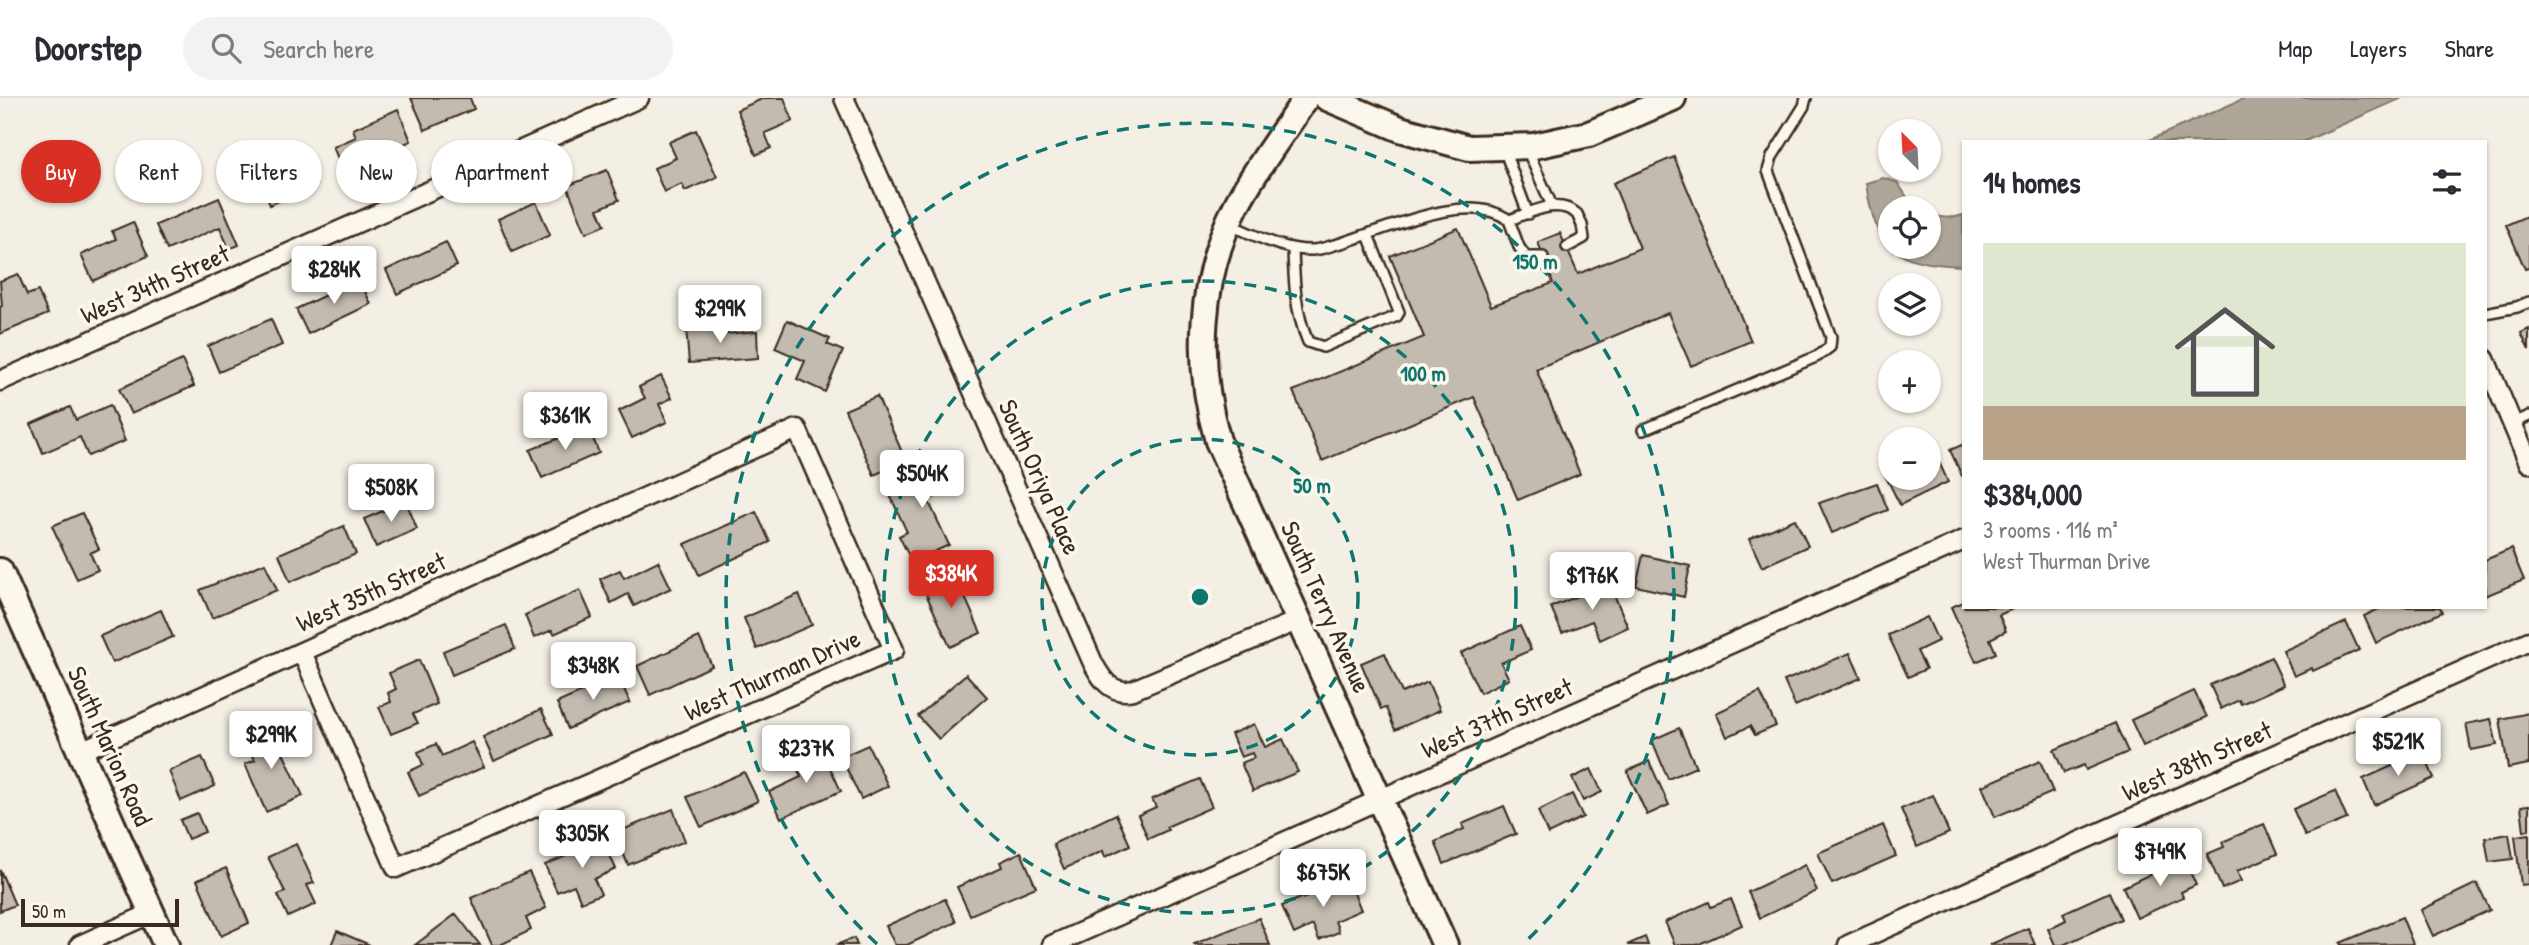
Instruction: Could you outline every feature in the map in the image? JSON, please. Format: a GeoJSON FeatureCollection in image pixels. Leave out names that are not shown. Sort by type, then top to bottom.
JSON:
{"type":"FeatureCollection","features":[{"type":"Feature","properties":{"kind":"street","name":"West 34th Street"},"geometry":{"type":"LineString","coordinates":[[0,382],[639,98]]}},
{"type":"Feature","properties":{"kind":"street","name":"South Oriya Place"},"geometry":{"type":"LineString","coordinates":[[844,98],[1082,638],[1104,682],[1117,691],[1133,690],[1299,620]]}},
{"type":"Feature","properties":{"kind":"street","name":"South Terry Avenue"},"geometry":{"type":"LineString","coordinates":[[1306,98],[1237,204],[1217,253],[1204,316],[1203,348],[1209,412],[1218,441],[1445,945]]}},
{"type":"Feature","properties":{"kind":"street"},"geometry":{"type":"LineString","coordinates":[[1327,98],[1400,129],[1469,148],[1514,147],[1589,134],[1673,98]]}},
{"type":"Feature","properties":{"kind":"street"},"geometry":{"type":"LineString","coordinates":[[2487,362],[2521,420],[2529,463]]}},
{"type":"Feature","properties":{"kind":"street","name":"West 35th Street"},"geometry":{"type":"LineString","coordinates":[[80,751],[797,429]]}},
{"type":"Feature","properties":{"kind":"street","name":"West Thurman Drive"},"geometry":{"type":"LineString","coordinates":[[302,652],[396,868],[894,650],[797,429]]}},
{"type":"Feature","properties":{"kind":"street","name":"West 37th Street"},"geometry":{"type":"LineString","coordinates":[[1052,945],[1962,541]]}},
{"type":"Feature","properties":{"kind":"street","name":"South Marion Road"},"geometry":{"type":"LineString","coordinates":[[0,571],[166,945]]}},
{"type":"Feature","properties":{"kind":"street","name":"West 38th Street"},"geometry":{"type":"LineString","coordinates":[[1848,945],[2529,641]]}},
{"type":"Feature","properties":{"kind":"street"},"geometry":{"type":"LineString","coordinates":[[80,945],[152,913]]}},
{"type":"Feature","properties":{"kind":"lane"},"geometry":{"type":"LineString","coordinates":[[1643,430],[1818,356],[1830,347],[1831,337],[1768,171],[1772,157],[1804,106],[1806,98]]}},
{"type":"Feature","properties":{"kind":"lane"},"geometry":{"type":"LineString","coordinates":[[1514,147],[1552,206]]}},
{"type":"Feature","properties":{"kind":"lane"},"geometry":{"type":"LineString","coordinates":[[1514,147],[1528,214]]}},
{"type":"Feature","properties":{"kind":"lane"},"geometry":{"type":"LineString","coordinates":[[1509,220],[1552,206],[1572,210],[1582,225],[1584,238],[1567,247]]}},
{"type":"Feature","properties":{"kind":"lane"},"geometry":{"type":"LineString","coordinates":[[1228,224],[1293,249],[1314,250],[1413,220],[1471,207],[1489,210],[1509,220],[1523,254],[1529,259],[1543,257]]}},
{"type":"Feature","properties":{"kind":"lane"},"geometry":{"type":"LineString","coordinates":[[1293,249],[1294,289],[1300,322],[1308,342],[1323,347],[1397,316],[1399,312],[1368,235]]}},
{"type":"Feature","properties":{"kind":"lane"},"geometry":{"type":"LineString","coordinates":[[2487,313],[2529,302]]}},
{"type":"Feature","properties":{"kind":"shaded area"},"geometry":{"type":"Polygon","coordinates":[[[2245,98],[2402,98],[2308,140],[2150,140],[2245,98]]]}},
{"type":"Feature","properties":{"kind":"shaded area"},"geometry":{"type":"Polygon","coordinates":[[[1878,179],[1878,182],[1897,182],[1906,196],[1878,196],[1878,229],[1870,206],[1866,183],[1878,179]]]}},
{"type":"Feature","properties":{"kind":"shaded area"},"geometry":{"type":"Polygon","coordinates":[[[1962,215],[1962,266],[1914,259],[1941,259],[1941,217],[1962,215]]]}},
{"type":"Feature","properties":{"kind":"building"},"geometry":{"type":"Polygon","coordinates":[[[411,98],[470,98],[474,109],[425,130],[411,98]]]}},
{"type":"Feature","properties":{"kind":"building"},"geometry":{"type":"Polygon","coordinates":[[[764,98],[784,98],[793,121],[765,133],[771,148],[756,155],[737,110],[764,98]]]}},
{"type":"Feature","properties":{"kind":"building"},"geometry":{"type":"Polygon","coordinates":[[[398,109],[411,140],[349,140],[356,137],[353,129],[398,109]]]}},
{"type":"Feature","properties":{"kind":"building"},"geometry":{"type":"Polygon","coordinates":[[[696,130],[717,177],[685,191],[682,184],[664,192],[654,168],[676,158],[669,142],[696,130]]]}},
{"type":"Feature","properties":{"kind":"building"},"geometry":{"type":"Polygon","coordinates":[[[1674,157],[1751,341],[1691,366],[1668,313],[1536,369],[1580,474],[1518,500],[1474,397],[1322,461],[1293,391],[1424,337],[1390,256],[1458,228],[1491,306],[1553,283],[1538,242],[1560,233],[1578,274],[1640,248],[1613,183],[1674,157]]]}},
{"type":"Feature","properties":{"kind":"building"},"geometry":{"type":"Polygon","coordinates":[[[607,170],[619,200],[598,209],[605,225],[586,233],[573,201],[573,184],[607,170]]]}},
{"type":"Feature","properties":{"kind":"building"},"geometry":{"type":"Polygon","coordinates":[[[216,199],[216,203],[221,203],[239,245],[229,249],[220,227],[167,250],[156,225],[216,199]]]}},
{"type":"Feature","properties":{"kind":"building"},"geometry":{"type":"Polygon","coordinates":[[[536,203],[550,235],[512,252],[498,219],[536,203]]]}},
{"type":"Feature","properties":{"kind":"building"},"geometry":{"type":"Polygon","coordinates":[[[2529,215],[2529,268],[2525,269],[2506,225],[2529,215]]]}},
{"type":"Feature","properties":{"kind":"building"},"geometry":{"type":"Polygon","coordinates":[[[133,222],[148,256],[93,281],[81,255],[116,239],[112,231],[133,222]]]}},
{"type":"Feature","properties":{"kind":"building"},"geometry":{"type":"Polygon","coordinates":[[[446,242],[457,266],[397,294],[386,270],[446,242]]]}},
{"type":"Feature","properties":{"kind":"building"},"geometry":{"type":"Polygon","coordinates":[[[18,274],[27,295],[38,291],[48,314],[0,334],[0,281],[18,274]]]}},
{"type":"Feature","properties":{"kind":"building"},"geometry":{"type":"Polygon","coordinates":[[[359,279],[371,304],[308,334],[296,309],[359,279]]]}},
{"type":"Feature","properties":{"kind":"building"},"geometry":{"type":"Polygon","coordinates":[[[271,319],[282,345],[219,372],[208,346],[271,319]]]}},
{"type":"Feature","properties":{"kind":"building"},"geometry":{"type":"Polygon","coordinates":[[[787,320],[830,339],[827,344],[843,351],[825,392],[797,379],[805,361],[775,348],[787,320]]]}},
{"type":"Feature","properties":{"kind":"building"},"geometry":{"type":"Polygon","coordinates":[[[727,325],[727,334],[757,331],[758,358],[689,363],[686,328],[727,325]]]}},
{"type":"Feature","properties":{"kind":"building"},"geometry":{"type":"Polygon","coordinates":[[[2529,329],[2529,350],[2521,333],[2529,329]]]}},
{"type":"Feature","properties":{"kind":"building"},"geometry":{"type":"Polygon","coordinates":[[[182,360],[194,386],[131,414],[119,389],[182,360]]]}},
{"type":"Feature","properties":{"kind":"building"},"geometry":{"type":"Polygon","coordinates":[[[661,376],[672,398],[659,404],[667,422],[632,438],[619,411],[645,398],[639,387],[661,376]]]}},
{"type":"Feature","properties":{"kind":"building"},"geometry":{"type":"Polygon","coordinates":[[[877,396],[906,461],[874,475],[845,410],[877,396]]]}},
{"type":"Feature","properties":{"kind":"building"},"geometry":{"type":"Polygon","coordinates":[[[110,405],[125,441],[88,456],[80,437],[43,453],[31,424],[70,407],[76,420],[110,405]]]}},
{"type":"Feature","properties":{"kind":"building"},"geometry":{"type":"Polygon","coordinates":[[[588,426],[599,453],[542,478],[530,450],[588,426]]]}},
{"type":"Feature","properties":{"kind":"building"},"geometry":{"type":"Polygon","coordinates":[[[1962,445],[1962,476],[1950,450],[1962,445]]]}},
{"type":"Feature","properties":{"kind":"building"},"geometry":{"type":"Polygon","coordinates":[[[941,459],[954,488],[928,500],[949,545],[912,562],[899,536],[907,532],[888,491],[909,481],[906,475],[941,459]]]}},
{"type":"Feature","properties":{"kind":"building"},"geometry":{"type":"Polygon","coordinates":[[[1941,466],[1948,482],[1941,485],[1941,466]]]}},
{"type":"Feature","properties":{"kind":"building"},"geometry":{"type":"Polygon","coordinates":[[[1877,483],[1888,510],[1832,533],[1819,503],[1877,483]]]}},
{"type":"Feature","properties":{"kind":"building"},"geometry":{"type":"Polygon","coordinates":[[[1892,490],[1931,490],[1900,505],[1892,490]]]}},
{"type":"Feature","properties":{"kind":"building"},"geometry":{"type":"Polygon","coordinates":[[[406,501],[417,529],[376,547],[364,519],[406,501]]]}},
{"type":"Feature","properties":{"kind":"building"},"geometry":{"type":"Polygon","coordinates":[[[756,512],[770,542],[699,575],[685,544],[756,512]]]}},
{"type":"Feature","properties":{"kind":"building"},"geometry":{"type":"Polygon","coordinates":[[[82,513],[99,549],[90,553],[98,570],[77,579],[52,526],[82,513]]]}},
{"type":"Feature","properties":{"kind":"building"},"geometry":{"type":"Polygon","coordinates":[[[1795,519],[1808,546],[1762,567],[1749,539],[1795,519]]]}},
{"type":"Feature","properties":{"kind":"building"},"geometry":{"type":"Polygon","coordinates":[[[344,526],[356,554],[290,582],[279,554],[344,526]]]}},
{"type":"Feature","properties":{"kind":"building"},"geometry":{"type":"Polygon","coordinates":[[[2511,549],[2524,580],[2487,595],[2487,559],[2511,549]]]}},
{"type":"Feature","properties":{"kind":"building"},"geometry":{"type":"Polygon","coordinates":[[[1643,555],[1690,566],[1684,597],[1636,586],[1643,555]]]}},
{"type":"Feature","properties":{"kind":"building"},"geometry":{"type":"Polygon","coordinates":[[[658,561],[671,588],[634,606],[628,594],[611,603],[600,579],[620,570],[624,578],[658,561]]]}},
{"type":"Feature","properties":{"kind":"building"},"geometry":{"type":"Polygon","coordinates":[[[265,563],[277,590],[212,618],[200,590],[265,563]]]}},
{"type":"Feature","properties":{"kind":"building"},"geometry":{"type":"Polygon","coordinates":[[[942,573],[951,590],[960,586],[981,633],[950,647],[921,583],[942,573]]]}},
{"type":"Feature","properties":{"kind":"building"},"geometry":{"type":"Polygon","coordinates":[[[1609,583],[1628,627],[1600,640],[1592,621],[1562,633],[1551,607],[1609,583]]]}},
{"type":"Feature","properties":{"kind":"building"},"geometry":{"type":"Polygon","coordinates":[[[580,590],[592,617],[554,634],[552,630],[534,638],[525,615],[580,590]]]}},
{"type":"Feature","properties":{"kind":"building"},"geometry":{"type":"Polygon","coordinates":[[[799,594],[812,625],[757,649],[744,618],[799,594]]]}},
{"type":"Feature","properties":{"kind":"building"},"geometry":{"type":"Polygon","coordinates":[[[1962,603],[1962,609],[2012,609],[1999,615],[2006,631],[1990,639],[1996,653],[1976,662],[1951,607],[1962,603]]]}},
{"type":"Feature","properties":{"kind":"building"},"geometry":{"type":"Polygon","coordinates":[[[2379,609],[2441,609],[2442,612],[2376,643],[2364,616],[2379,609]]]}},
{"type":"Feature","properties":{"kind":"building"},"geometry":{"type":"Polygon","coordinates":[[[161,610],[173,637],[112,663],[100,636],[161,610]]]}},
{"type":"Feature","properties":{"kind":"building"},"geometry":{"type":"Polygon","coordinates":[[[1927,617],[1938,641],[1917,651],[1926,669],[1908,677],[1888,635],[1927,617]]]}},
{"type":"Feature","properties":{"kind":"building"},"geometry":{"type":"Polygon","coordinates":[[[2346,622],[2359,650],[2313,671],[2312,668],[2294,676],[2283,651],[2346,622]]]}},
{"type":"Feature","properties":{"kind":"building"},"geometry":{"type":"Polygon","coordinates":[[[506,625],[515,649],[452,675],[443,651],[506,625]]]}},
{"type":"Feature","properties":{"kind":"building"},"geometry":{"type":"Polygon","coordinates":[[[1520,626],[1531,650],[1501,663],[1509,679],[1480,693],[1461,653],[1520,626]]]}},
{"type":"Feature","properties":{"kind":"building"},"geometry":{"type":"Polygon","coordinates":[[[699,637],[712,666],[650,695],[637,666],[699,637]]]}},
{"type":"Feature","properties":{"kind":"building"},"geometry":{"type":"Polygon","coordinates":[[[1385,653],[1402,693],[1428,682],[1440,710],[1395,730],[1386,708],[1381,709],[1361,663],[1385,653]]]}},
{"type":"Feature","properties":{"kind":"building"},"geometry":{"type":"Polygon","coordinates":[[[1850,653],[1861,678],[1795,706],[1784,681],[1850,653]]]}},
{"type":"Feature","properties":{"kind":"building"},"geometry":{"type":"Polygon","coordinates":[[[2271,657],[2284,685],[2241,704],[2239,700],[2221,709],[2210,685],[2271,657]]]}},
{"type":"Feature","properties":{"kind":"building"},"geometry":{"type":"Polygon","coordinates":[[[419,660],[437,704],[413,714],[418,723],[391,734],[379,707],[391,702],[388,693],[396,689],[389,673],[419,660]]]}},
{"type":"Feature","properties":{"kind":"building"},"geometry":{"type":"Polygon","coordinates":[[[966,674],[987,697],[939,739],[918,716],[966,674]]]}},
{"type":"Feature","properties":{"kind":"building"},"geometry":{"type":"Polygon","coordinates":[[[618,676],[630,702],[568,729],[557,703],[618,676]]]}},
{"type":"Feature","properties":{"kind":"building"},"geometry":{"type":"Polygon","coordinates":[[[2194,691],[2207,717],[2143,746],[2131,720],[2194,691]]]}},
{"type":"Feature","properties":{"kind":"building"},"geometry":{"type":"Polygon","coordinates":[[[1760,692],[1776,726],[1755,735],[1750,726],[1727,737],[1716,713],[1760,692]]]}},
{"type":"Feature","properties":{"kind":"building"},"geometry":{"type":"Polygon","coordinates":[[[541,709],[553,734],[494,761],[483,737],[541,709]]]}},
{"type":"Feature","properties":{"kind":"building"},"geometry":{"type":"Polygon","coordinates":[[[2529,713],[2529,764],[2508,768],[2500,719],[2529,713]]]}},
{"type":"Feature","properties":{"kind":"building"},"geometry":{"type":"Polygon","coordinates":[[[2491,719],[2497,745],[2471,750],[2466,724],[2491,719]]]}},
{"type":"Feature","properties":{"kind":"building"},"geometry":{"type":"Polygon","coordinates":[[[2115,723],[2128,752],[2086,770],[2084,765],[2064,773],[2054,750],[2115,723]]]}},
{"type":"Feature","properties":{"kind":"building"},"geometry":{"type":"Polygon","coordinates":[[[1254,724],[1265,747],[1283,739],[1298,772],[1253,791],[1241,763],[1254,758],[1252,753],[1241,757],[1231,734],[1254,724]]]}},
{"type":"Feature","properties":{"kind":"building"},"geometry":{"type":"Polygon","coordinates":[[[271,727],[303,796],[266,812],[245,764],[255,760],[245,739],[271,727]]]}},
{"type":"Feature","properties":{"kind":"building"},"geometry":{"type":"Polygon","coordinates":[[[1679,728],[1696,767],[1668,779],[1652,740],[1679,728]]]}},
{"type":"Feature","properties":{"kind":"building"},"geometry":{"type":"Polygon","coordinates":[[[472,742],[484,767],[419,796],[408,772],[423,765],[418,752],[436,744],[442,756],[472,742]]]}},
{"type":"Feature","properties":{"kind":"building"},"geometry":{"type":"Polygon","coordinates":[[[868,745],[888,786],[861,799],[841,757],[868,745]]]}},
{"type":"Feature","properties":{"kind":"building"},"geometry":{"type":"Polygon","coordinates":[[[821,748],[841,791],[781,818],[769,792],[801,777],[794,760],[821,748]]]}},
{"type":"Feature","properties":{"kind":"building"},"geometry":{"type":"Polygon","coordinates":[[[2423,752],[2434,778],[2374,805],[2363,779],[2423,752]]]}},
{"type":"Feature","properties":{"kind":"building"},"geometry":{"type":"Polygon","coordinates":[[[202,757],[215,786],[181,801],[169,771],[202,757]]]}},
{"type":"Feature","properties":{"kind":"building"},"geometry":{"type":"Polygon","coordinates":[[[1649,761],[1669,805],[1647,815],[1627,771],[1649,761]]]}},
{"type":"Feature","properties":{"kind":"building"},"geometry":{"type":"Polygon","coordinates":[[[2040,761],[2053,792],[1995,817],[1982,786],[2040,761]]]}},
{"type":"Feature","properties":{"kind":"building"},"geometry":{"type":"Polygon","coordinates":[[[1591,769],[1602,792],[1583,801],[1572,778],[1591,769]]]}},
{"type":"Feature","properties":{"kind":"building"},"geometry":{"type":"Polygon","coordinates":[[[744,772],[758,801],[701,827],[687,797],[744,772]]]}},
{"type":"Feature","properties":{"kind":"building"},"geometry":{"type":"Polygon","coordinates":[[[1200,779],[1212,807],[1166,827],[1168,830],[1148,839],[1138,815],[1156,807],[1152,799],[1200,779]]]}},
{"type":"Feature","properties":{"kind":"building"},"geometry":{"type":"Polygon","coordinates":[[[2335,791],[2347,819],[2305,836],[2293,809],[2335,791]]]}},
{"type":"Feature","properties":{"kind":"building"},"geometry":{"type":"Polygon","coordinates":[[[1572,794],[1583,817],[1548,834],[1538,811],[1572,794]]]}},
{"type":"Feature","properties":{"kind":"building"},"geometry":{"type":"Polygon","coordinates":[[[1933,795],[1949,833],[1917,847],[1901,809],[1933,795]]]}},
{"type":"Feature","properties":{"kind":"building"},"geometry":{"type":"Polygon","coordinates":[[[2529,805],[2529,830],[2524,831],[2521,806],[2529,805]]]}},
{"type":"Feature","properties":{"kind":"building"},"geometry":{"type":"Polygon","coordinates":[[[1504,806],[1516,834],[1444,864],[1435,842],[1464,829],[1462,824],[1504,806]]]}},
{"type":"Feature","properties":{"kind":"building"},"geometry":{"type":"Polygon","coordinates":[[[673,809],[685,841],[628,865],[615,833],[673,809]]]}},
{"type":"Feature","properties":{"kind":"building"},"geometry":{"type":"Polygon","coordinates":[[[197,813],[205,832],[188,839],[180,820],[197,813]]]}},
{"type":"Feature","properties":{"kind":"building"},"geometry":{"type":"Polygon","coordinates":[[[1116,814],[1130,845],[1105,857],[1103,851],[1064,869],[1053,844],[1116,814]]]}},
{"type":"Feature","properties":{"kind":"building"},"geometry":{"type":"Polygon","coordinates":[[[2264,824],[2277,854],[2237,871],[2241,881],[2222,889],[2207,854],[2224,847],[2222,842],[2264,824]]]}},
{"type":"Feature","properties":{"kind":"building"},"geometry":{"type":"Polygon","coordinates":[[[1883,825],[1896,856],[1832,884],[1818,853],[1883,825]]]}},
{"type":"Feature","properties":{"kind":"building"},"geometry":{"type":"Polygon","coordinates":[[[2509,834],[2513,859],[2489,862],[2485,838],[2509,834]]]}},
{"type":"Feature","properties":{"kind":"building"},"geometry":{"type":"Polygon","coordinates":[[[2529,834],[2529,884],[2521,885],[2515,836],[2529,834]]]}},
{"type":"Feature","properties":{"kind":"building"},"geometry":{"type":"Polygon","coordinates":[[[603,840],[616,869],[594,879],[601,894],[581,902],[574,885],[557,892],[545,865],[603,840]]]}},
{"type":"Feature","properties":{"kind":"building"},"geometry":{"type":"Polygon","coordinates":[[[296,844],[314,883],[307,885],[316,904],[288,917],[278,895],[285,892],[268,857],[296,844]]]}},
{"type":"Feature","properties":{"kind":"building"},"geometry":{"type":"Polygon","coordinates":[[[1021,852],[1036,887],[970,915],[957,887],[1002,867],[1000,862],[1021,852]]]}},
{"type":"Feature","properties":{"kind":"building"},"geometry":{"type":"Polygon","coordinates":[[[2184,858],[2196,885],[2181,892],[2183,897],[2137,918],[2123,887],[2184,858]]]}},
{"type":"Feature","properties":{"kind":"building"},"geometry":{"type":"Polygon","coordinates":[[[1805,865],[1817,891],[1760,918],[1748,892],[1805,865]]]}},
{"type":"Feature","properties":{"kind":"building"},"geometry":{"type":"Polygon","coordinates":[[[226,868],[249,923],[221,936],[197,880],[226,868]]]}},
{"type":"Feature","properties":{"kind":"building"},"geometry":{"type":"Polygon","coordinates":[[[0,870],[15,905],[0,911],[0,870]]]}},
{"type":"Feature","properties":{"kind":"building"},"geometry":{"type":"Polygon","coordinates":[[[529,872],[546,908],[526,918],[531,930],[500,945],[492,945],[471,898],[529,872]]]}},
{"type":"Feature","properties":{"kind":"building"},"geometry":{"type":"Polygon","coordinates":[[[1348,878],[1361,910],[1335,921],[1339,932],[1319,940],[1313,925],[1294,934],[1282,906],[1348,878]]]}},
{"type":"Feature","properties":{"kind":"building"},"geometry":{"type":"Polygon","coordinates":[[[2477,883],[2490,910],[2433,936],[2421,910],[2477,883]]]}},
{"type":"Feature","properties":{"kind":"building"},"geometry":{"type":"Polygon","coordinates":[[[2109,892],[2121,919],[2063,945],[2055,945],[2048,929],[2066,920],[2063,913],[2109,892]]]}},
{"type":"Feature","properties":{"kind":"building"},"geometry":{"type":"Polygon","coordinates":[[[945,899],[956,922],[907,945],[895,945],[886,926],[945,899]]]}},
{"type":"Feature","properties":{"kind":"building"},"geometry":{"type":"Polygon","coordinates":[[[1731,899],[1742,925],[1697,945],[1675,945],[1665,922],[1709,902],[1711,907],[1731,899]]]}},
{"type":"Feature","properties":{"kind":"building"},"geometry":{"type":"Polygon","coordinates":[[[456,914],[480,945],[415,945],[456,914]]]}},
{"type":"Feature","properties":{"kind":"building"},"geometry":{"type":"Polygon","coordinates":[[[2402,917],[2413,944],[2340,943],[2402,917]]]}},
{"type":"Feature","properties":{"kind":"building"},"geometry":{"type":"Polygon","coordinates":[[[1259,918],[1270,945],[1194,944],[1259,918]]]}},
{"type":"Feature","properties":{"kind":"building"},"geometry":{"type":"Polygon","coordinates":[[[2028,928],[2035,945],[1989,945],[2028,928]]]}},
{"type":"Feature","properties":{"kind":"building"},"geometry":{"type":"Polygon","coordinates":[[[337,931],[370,945],[331,945],[337,931]]]}},
{"type":"Feature","properties":{"kind":"building"},"geometry":{"type":"Polygon","coordinates":[[[1645,937],[1648,945],[1627,945],[1645,937]]]}},
{"type":"Feature","properties":{"kind":"building"},"geometry":{"type":"Polygon","coordinates":[[[854,938],[857,945],[836,945],[854,938]]]}}]}
